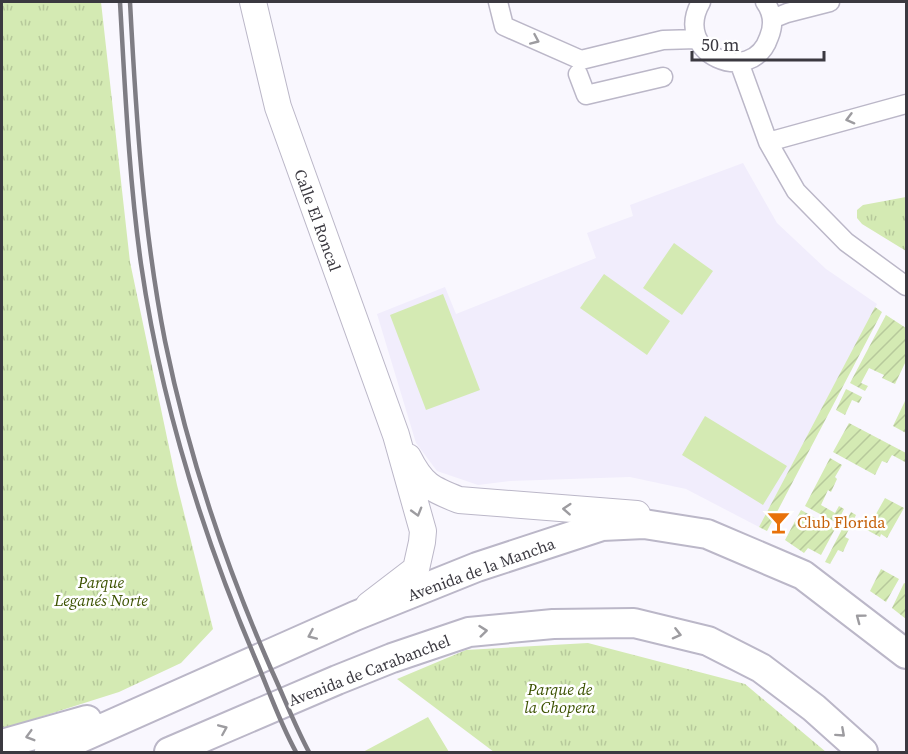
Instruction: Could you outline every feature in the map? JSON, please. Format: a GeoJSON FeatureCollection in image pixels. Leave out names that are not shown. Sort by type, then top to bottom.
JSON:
{"type":"FeatureCollection","features":[{"type":"Feature","properties":{"kind":"main road","name":"Avenida de la Mancha"},"geometry":{"type":"LineString","coordinates":[[49,753],[355,616],[477,567],[602,526],[644,524],[706,534],[803,575],[906,654]]}},
{"type":"Feature","properties":{"kind":"main road","name":"Avenida de Carabanchel"},"geometry":{"type":"LineString","coordinates":[[170,753],[392,658],[469,632],[553,624],[634,623],[708,641],[761,668],[814,708],[863,753]]}},
{"type":"Feature","properties":{"kind":"main road"},"geometry":{"type":"LineString","coordinates":[[2,744],[86,720],[148,708]]}},
{"type":"Feature","properties":{"kind":"street","name":"Calle El Roncal"},"geometry":{"type":"LineString","coordinates":[[253,2],[278,107],[396,435],[423,531],[416,569],[355,616]]}},
{"type":"Feature","properties":{"kind":"street"},"geometry":{"type":"LineString","coordinates":[[498,2],[504,26],[581,60],[663,40],[697,39]]}},
{"type":"Feature","properties":{"kind":"street"},"geometry":{"type":"LineString","coordinates":[[701,2],[694,18],[697,39],[704,50],[715,58],[727,62],[750,59],[764,48],[772,31],[772,19],[765,2]]}},
{"type":"Feature","properties":{"kind":"street"},"geometry":{"type":"LineString","coordinates":[[772,19],[786,13],[830,2]]}},
{"type":"Feature","properties":{"kind":"street"},"geometry":{"type":"LineString","coordinates":[[738,62],[768,142],[796,191],[846,242],[906,286]]}},
{"type":"Feature","properties":{"kind":"street"},"geometry":{"type":"LineString","coordinates":[[578,74],[586,95],[663,77]]}},
{"type":"Feature","properties":{"kind":"street"},"geometry":{"type":"LineString","coordinates":[[768,142],[906,104]]}},
{"type":"Feature","properties":{"kind":"street","name":"Calle El Roncal"},"geometry":{"type":"LineString","coordinates":[[396,435],[415,471],[432,489],[459,500],[648,515],[706,534]]}},
{"type":"Feature","properties":{"kind":"shaded area"},"geometry":{"type":"Polygon","coordinates":[[[743,163],[777,223],[826,269],[877,304],[759,527],[686,489],[630,477],[510,481],[478,485],[437,471],[416,443],[377,314],[445,287],[456,314],[596,258],[587,233],[633,216],[630,205],[743,163]]]}},
{"type":"Feature","properties":{"kind":"green space","name":"Parque Leganés Norte"},"geometry":{"type":"Polygon","coordinates":[[[2,2],[101,2],[130,262],[177,485],[213,629],[181,663],[119,692],[2,729],[2,2]]]}},
{"type":"Feature","properties":{"kind":"green space"},"geometry":{"type":"Polygon","coordinates":[[[906,197],[906,251],[862,224],[857,218],[857,210],[863,205],[906,197]]]}},
{"type":"Feature","properties":{"kind":"green space"},"geometry":{"type":"Polygon","coordinates":[[[674,243],[713,271],[682,315],[643,288],[674,243]]]}},
{"type":"Feature","properties":{"kind":"green space"},"geometry":{"type":"Polygon","coordinates":[[[604,274],[670,321],[647,355],[580,308],[604,274]]]}},
{"type":"Feature","properties":{"kind":"green space"},"geometry":{"type":"Polygon","coordinates":[[[443,294],[480,390],[426,410],[390,315],[443,294]]]}},
{"type":"Feature","properties":{"kind":"green space"},"geometry":{"type":"Polygon","coordinates":[[[875,307],[882,312],[767,531],[759,527],[875,307]]]}},
{"type":"Feature","properties":{"kind":"green space"},"geometry":{"type":"Polygon","coordinates":[[[886,315],[906,328],[906,361],[895,384],[882,378],[884,375],[869,368],[861,383],[868,386],[865,391],[850,383],[886,315]]]}},
{"type":"Feature","properties":{"kind":"green space"},"geometry":{"type":"Polygon","coordinates":[[[846,389],[862,397],[859,403],[852,400],[845,415],[836,410],[846,389]]]}},
{"type":"Feature","properties":{"kind":"green space"},"geometry":{"type":"Polygon","coordinates":[[[906,399],[906,433],[893,426],[906,399]]]}},
{"type":"Feature","properties":{"kind":"green space"},"geometry":{"type":"Polygon","coordinates":[[[705,416],[787,466],[763,505],[682,455],[705,416]]]}},
{"type":"Feature","properties":{"kind":"green space"},"geometry":{"type":"Polygon","coordinates":[[[849,423],[906,453],[905,462],[892,455],[887,463],[882,461],[875,475],[833,452],[849,423]]]}},
{"type":"Feature","properties":{"kind":"green space"},"geometry":{"type":"Polygon","coordinates":[[[830,458],[842,465],[835,477],[837,479],[831,492],[828,490],[821,505],[835,513],[839,506],[844,509],[837,523],[805,506],[830,458]]]}},
{"type":"Feature","properties":{"kind":"green space"},"geometry":{"type":"Polygon","coordinates":[[[885,498],[904,508],[887,538],[867,530],[885,498]]]}},
{"type":"Feature","properties":{"kind":"green space"},"geometry":{"type":"Polygon","coordinates":[[[801,510],[835,529],[821,555],[808,548],[804,553],[785,540],[801,510]]]}},
{"type":"Feature","properties":{"kind":"green space"},"geometry":{"type":"Polygon","coordinates":[[[851,512],[856,515],[845,537],[849,539],[843,552],[838,550],[830,564],[825,562],[851,512]]]}},
{"type":"Feature","properties":{"kind":"green space"},"geometry":{"type":"Polygon","coordinates":[[[881,569],[899,579],[886,602],[870,591],[881,569]]]}},
{"type":"Feature","properties":{"kind":"green space"},"geometry":{"type":"Polygon","coordinates":[[[904,583],[906,584],[906,619],[892,608],[904,583]]]}},
{"type":"Feature","properties":{"kind":"green space","name":"Parque de la Chopera"},"geometry":{"type":"Polygon","coordinates":[[[588,643],[745,684],[826,752],[494,752],[397,679],[466,650],[588,643]]]}},
{"type":"Feature","properties":{"kind":"green space"},"geometry":{"type":"Polygon","coordinates":[[[428,717],[449,752],[363,752],[428,717]]]}},
{"type":"Feature","properties":{"kind":"railway"},"geometry":{"type":"LineString","coordinates":[[120,2],[133,199],[141,264],[160,367],[186,469],[219,568],[285,731],[296,752]]}},
{"type":"Feature","properties":{"kind":"railway"},"geometry":{"type":"LineString","coordinates":[[130,2],[146,214],[157,299],[174,383],[209,508],[223,549],[254,629],[309,752]]}},
{"type":"Feature","properties":{"kind":"place","name":"Club Florida"},"geometry":{"type":"Point","coordinates":[779,522]}}]}
